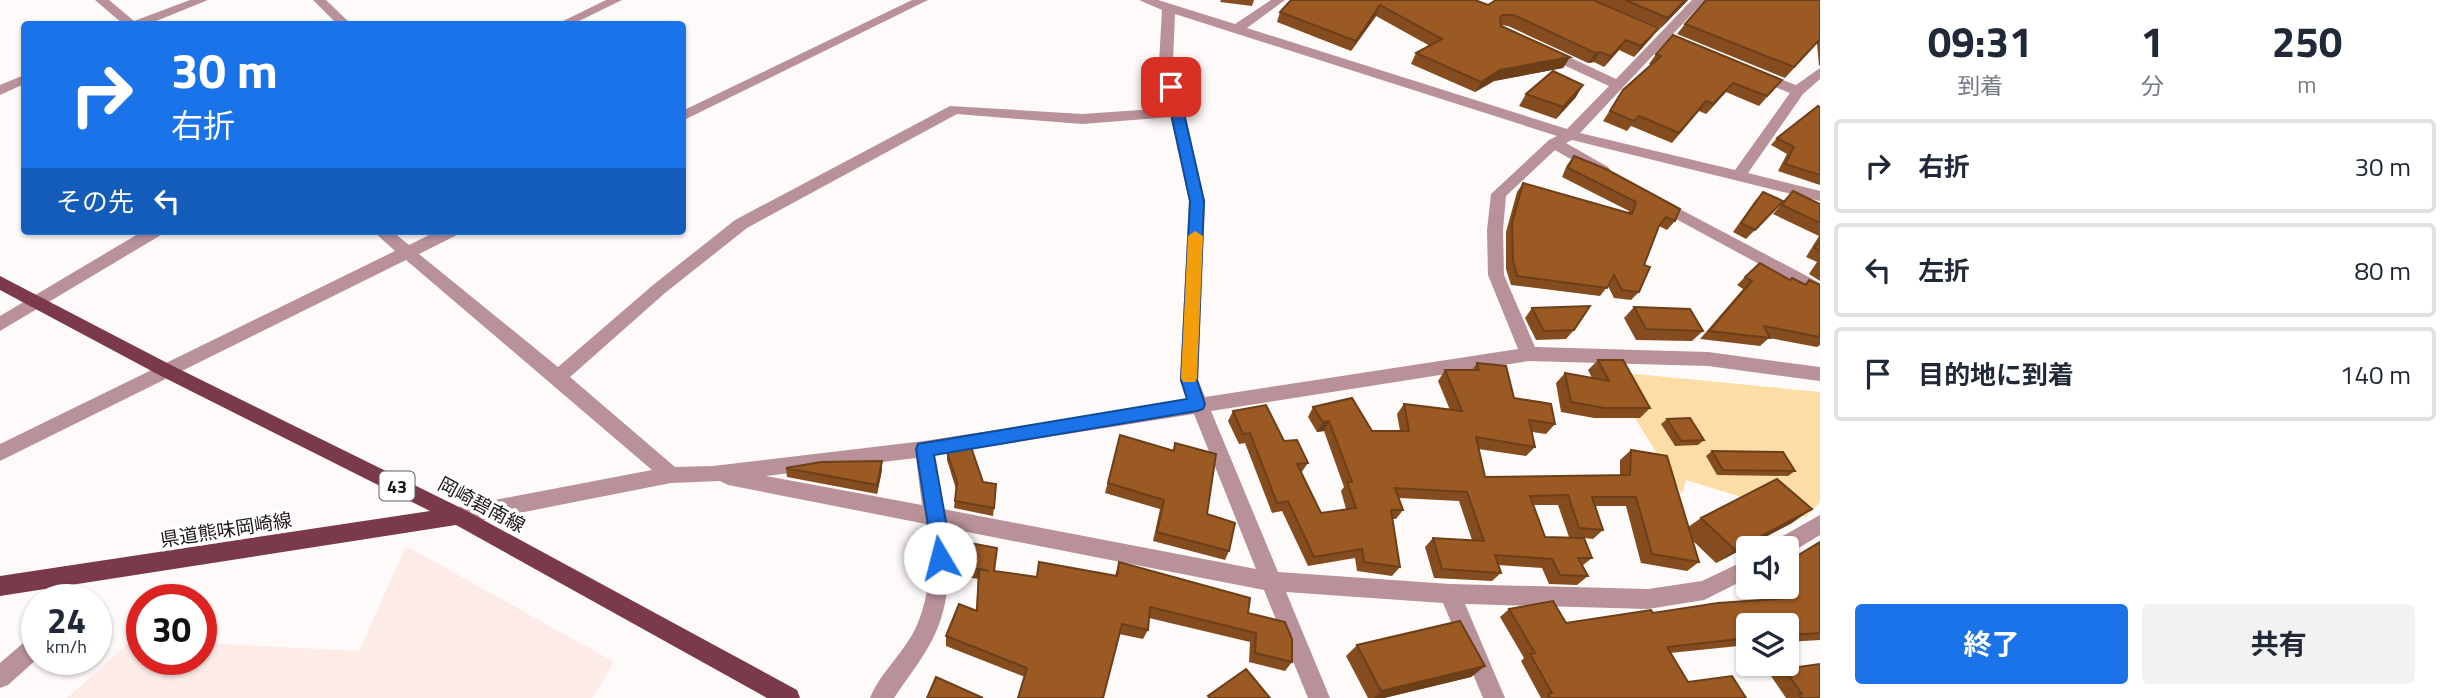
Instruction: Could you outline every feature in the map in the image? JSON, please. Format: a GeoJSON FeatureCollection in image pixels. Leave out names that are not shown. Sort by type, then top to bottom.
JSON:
{"type":"FeatureCollection","features":[{"type":"Feature","properties":{"kind":"main road","name":"岡崎碧南線"},"geometry":{"type":"LineString","coordinates":[[0,282],[166,371],[458,516],[789,698]]}},
{"type":"Feature","properties":{"kind":"main road","name":"県道熊味岡崎線"},"geometry":{"type":"LineString","coordinates":[[0,586],[458,516]]}},
{"type":"Feature","properties":{"kind":"street"},"geometry":{"type":"LineString","coordinates":[[101,0],[127,21]]}},
{"type":"Feature","properties":{"kind":"street"},"geometry":{"type":"LineString","coordinates":[[146,21],[202,0]]}},
{"type":"Feature","properties":{"kind":"street"},"geometry":{"type":"LineString","coordinates":[[319,0],[341,21]]}},
{"type":"Feature","properties":{"kind":"street"},"geometry":{"type":"LineString","coordinates":[[570,21],[616,0]]}},
{"type":"Feature","properties":{"kind":"street"},"geometry":{"type":"LineString","coordinates":[[686,115],[922,0]]}},
{"type":"Feature","properties":{"kind":"street"},"geometry":{"type":"LineString","coordinates":[[1145,0],[1570,135],[1820,196]]}},
{"type":"Feature","properties":{"kind":"street"},"geometry":{"type":"LineString","coordinates":[[1237,29],[1279,0]]}},
{"type":"Feature","properties":{"kind":"street"},"geometry":{"type":"LineString","coordinates":[[1529,354],[1496,275],[1494,230],[1499,194],[1554,143],[1570,135],[1699,0]]}},
{"type":"Feature","properties":{"kind":"street"},"geometry":{"type":"LineString","coordinates":[[1170,8],[1166,62],[1197,201],[1189,380],[1318,698]]}},
{"type":"Feature","properties":{"kind":"street"},"geometry":{"type":"LineString","coordinates":[[1536,47],[1617,85]]}},
{"type":"Feature","properties":{"kind":"street"},"geometry":{"type":"LineString","coordinates":[[1749,71],[1798,91]]}},
{"type":"Feature","properties":{"kind":"street"},"geometry":{"type":"LineString","coordinates":[[1738,177],[1798,91],[1817,78]]}},
{"type":"Feature","properties":{"kind":"street"},"geometry":{"type":"LineString","coordinates":[[0,91],[21,80]]}},
{"type":"Feature","properties":{"kind":"street"},"geometry":{"type":"LineString","coordinates":[[558,377],[659,289],[741,224],[955,109],[1082,119],[1177,112]]}},
{"type":"Feature","properties":{"kind":"street"},"geometry":{"type":"LineString","coordinates":[[1554,143],[1614,177]]}},
{"type":"Feature","properties":{"kind":"street"},"geometry":{"type":"LineString","coordinates":[[1639,191],[1820,291]]}},
{"type":"Feature","properties":{"kind":"street"},"geometry":{"type":"LineString","coordinates":[[0,324],[148,235]]}},
{"type":"Feature","properties":{"kind":"street"},"geometry":{"type":"LineString","coordinates":[[386,235],[558,377],[671,475]]}},
{"type":"Feature","properties":{"kind":"street"},"geometry":{"type":"LineString","coordinates":[[0,453],[443,235]]}},
{"type":"Feature","properties":{"kind":"street"},"geometry":{"type":"LineString","coordinates":[[458,516],[671,475],[713,474],[924,449],[1197,404],[1529,354],[1708,359],[1820,374]]}},
{"type":"Feature","properties":{"kind":"street"},"geometry":{"type":"LineString","coordinates":[[881,698],[927,629],[940,573],[941,544],[934,518],[924,449]]}},
{"type":"Feature","properties":{"kind":"street"},"geometry":{"type":"LineString","coordinates":[[713,474],[1270,580],[1450,594],[1648,599],[1704,590],[1736,574]]}},
{"type":"Feature","properties":{"kind":"street"},"geometry":{"type":"LineString","coordinates":[[1799,537],[1820,524]]}},
{"type":"Feature","properties":{"kind":"street"},"geometry":{"type":"LineString","coordinates":[[62,584],[65,576]]}},
{"type":"Feature","properties":{"kind":"street"},"geometry":{"type":"LineString","coordinates":[[1450,594],[1494,698]]}},
{"type":"Feature","properties":{"kind":"street"},"geometry":{"type":"LineString","coordinates":[[0,677],[21,659]]}},
{"type":"Feature","properties":{"kind":"shaded area"},"geometry":{"type":"Polygon","coordinates":[[[1615,372],[1820,392],[1820,502],[1806,517],[1686,480],[1682,494],[1635,418],[1615,372]]]}},
{"type":"Feature","properties":{"kind":"shaded area"},"geometry":{"type":"Polygon","coordinates":[[[406,546],[614,662],[592,698],[67,698],[93,675],[112,675],[112,658],[126,645],[126,675],[217,675],[217,644],[359,651],[406,546]]]}},
{"type":"Feature","properties":{"kind":"building"},"geometry":{"type":"Polygon","coordinates":[[[1291,0],[1475,0],[1488,5],[1496,0],[1593,0],[1659,28],[1641,46],[1626,40],[1611,56],[1595,53],[1514,15],[1502,15],[1501,26],[1570,57],[1500,70],[1481,82],[1416,53],[1442,39],[1380,5],[1356,41],[1280,12],[1291,0]]]}},
{"type":"Feature","properties":{"kind":"building"},"geometry":{"type":"Polygon","coordinates":[[[1625,0],[1685,0],[1668,18],[1625,0]]]}},
{"type":"Feature","properties":{"kind":"building"},"geometry":{"type":"Polygon","coordinates":[[[1706,0],[1820,0],[1820,39],[1794,67],[1685,24],[1706,0]]]}},
{"type":"Feature","properties":{"kind":"building"},"geometry":{"type":"Polygon","coordinates":[[[1673,35],[1782,80],[1767,96],[1733,83],[1713,104],[1706,101],[1679,133],[1639,116],[1634,121],[1610,111],[1623,90],[1661,56],[1656,54],[1673,35]]]}},
{"type":"Feature","properties":{"kind":"building"},"geometry":{"type":"Polygon","coordinates":[[[1553,71],[1583,85],[1563,107],[1526,94],[1553,71]]]}},
{"type":"Feature","properties":{"kind":"building"},"geometry":{"type":"Polygon","coordinates":[[[1818,106],[1820,175],[1785,164],[1794,147],[1777,138],[1818,106]]]}},
{"type":"Feature","properties":{"kind":"building"},"geometry":{"type":"Polygon","coordinates":[[[1574,156],[1606,169],[1680,209],[1675,221],[1666,217],[1659,226],[1644,265],[1650,267],[1639,292],[1622,290],[1614,275],[1607,288],[1517,276],[1513,260],[1512,223],[1523,183],[1632,214],[1636,202],[1568,168],[1574,156]]]}},
{"type":"Feature","properties":{"kind":"building"},"geometry":{"type":"Polygon","coordinates":[[[1793,191],[1820,204],[1820,223],[1782,205],[1793,191]]]}},
{"type":"Feature","properties":{"kind":"building"},"geometry":{"type":"Polygon","coordinates":[[[1763,192],[1783,201],[1755,230],[1741,223],[1763,192]]]}},
{"type":"Feature","properties":{"kind":"building"},"geometry":{"type":"Polygon","coordinates":[[[1760,263],[1790,280],[1792,278],[1806,285],[1809,280],[1820,285],[1820,337],[1764,326],[1770,338],[1709,331],[1752,281],[1745,277],[1760,263]]]}},
{"type":"Feature","properties":{"kind":"building"},"geometry":{"type":"Polygon","coordinates":[[[1590,306],[1574,330],[1544,331],[1532,308],[1590,306]]]}},
{"type":"Feature","properties":{"kind":"building"},"geometry":{"type":"Polygon","coordinates":[[[1634,307],[1690,309],[1703,331],[1646,329],[1634,307]]]}},
{"type":"Feature","properties":{"kind":"building"},"geometry":{"type":"Polygon","coordinates":[[[1598,360],[1623,360],[1650,408],[1604,408],[1571,402],[1565,373],[1609,381],[1598,360]]]}},
{"type":"Feature","properties":{"kind":"building"},"geometry":{"type":"Polygon","coordinates":[[[1477,363],[1506,366],[1514,398],[1551,404],[1555,424],[1529,420],[1535,447],[1476,437],[1485,477],[1630,475],[1631,450],[1667,456],[1699,562],[1652,554],[1636,497],[1592,497],[1603,530],[1579,528],[1568,495],[1530,496],[1545,537],[1584,538],[1592,558],[1578,558],[1588,576],[1560,575],[1552,559],[1495,555],[1501,573],[1442,569],[1433,538],[1484,541],[1467,492],[1395,488],[1403,510],[1391,510],[1400,567],[1364,562],[1362,549],[1314,557],[1288,501],[1277,503],[1250,433],[1243,434],[1233,411],[1266,405],[1284,441],[1297,440],[1308,463],[1297,464],[1321,513],[1356,508],[1347,482],[1352,482],[1329,421],[1323,422],[1313,407],[1352,398],[1372,431],[1409,431],[1404,404],[1462,411],[1445,370],[1479,370],[1477,363]]]}},
{"type":"Feature","properties":{"kind":"building"},"geometry":{"type":"Polygon","coordinates":[[[1690,418],[1704,440],[1681,441],[1667,419],[1690,418]]]}},
{"type":"Feature","properties":{"kind":"building"},"geometry":{"type":"Polygon","coordinates":[[[1120,435],[1174,451],[1175,443],[1216,454],[1207,514],[1235,523],[1229,551],[1157,532],[1164,500],[1108,483],[1120,435]]]}},
{"type":"Feature","properties":{"kind":"building"},"geometry":{"type":"Polygon","coordinates":[[[971,447],[983,482],[996,484],[994,508],[955,501],[957,482],[947,452],[971,447]]]}},
{"type":"Feature","properties":{"kind":"building"},"geometry":{"type":"Polygon","coordinates":[[[1712,451],[1783,452],[1795,471],[1723,470],[1712,451]]]}},
{"type":"Feature","properties":{"kind":"building"},"geometry":{"type":"Polygon","coordinates":[[[882,461],[877,485],[786,468],[821,462],[882,461]]]}},
{"type":"Feature","properties":{"kind":"building"},"geometry":{"type":"Polygon","coordinates":[[[1777,479],[1812,509],[1761,536],[1736,536],[1735,550],[1701,518],[1777,479]]]}},
{"type":"Feature","properties":{"kind":"building"},"geometry":{"type":"Polygon","coordinates":[[[959,541],[997,548],[994,571],[1037,577],[1039,562],[1117,576],[1119,562],[1250,598],[1248,613],[1285,622],[1292,639],[1292,662],[1255,653],[1256,633],[1150,607],[1148,630],[1122,624],[1103,698],[1018,698],[1027,668],[946,636],[959,604],[977,611],[979,569],[955,565],[959,541]]]}},
{"type":"Feature","properties":{"kind":"building"},"geometry":{"type":"Polygon","coordinates":[[[1820,542],[1820,633],[1799,634],[1799,613],[1736,613],[1736,639],[1667,647],[1688,682],[1732,676],[1746,698],[1550,698],[1548,694],[1552,693],[1530,654],[1535,653],[1509,609],[1553,601],[1566,623],[1718,603],[1799,599],[1799,555],[1820,542]]]}},
{"type":"Feature","properties":{"kind":"building"},"geometry":{"type":"Polygon","coordinates":[[[1460,621],[1485,666],[1381,691],[1357,645],[1460,621]]]}},
{"type":"Feature","properties":{"kind":"building"},"geometry":{"type":"Polygon","coordinates":[[[1820,664],[1820,698],[1801,698],[1799,694],[1802,694],[1789,676],[1799,676],[1799,667],[1820,664]]]}},
{"type":"Feature","properties":{"kind":"building"},"geometry":{"type":"Polygon","coordinates":[[[1246,669],[1270,698],[1208,696],[1246,669]]]}},
{"type":"Feature","properties":{"kind":"building"},"geometry":{"type":"Polygon","coordinates":[[[936,677],[983,698],[927,698],[936,677]]]}},
{"type":"Feature","properties":{"kind":"slow traffic"},"geometry":{"type":"LineString","coordinates":[[1189,378],[1195,236]]}},
{"type":"Feature","properties":{"kind":"route"},"geometry":{"type":"LineString","coordinates":[[940,558],[941,544],[934,518],[924,449],[1197,404],[1189,380],[1197,201],[1171,87]]}}]}
